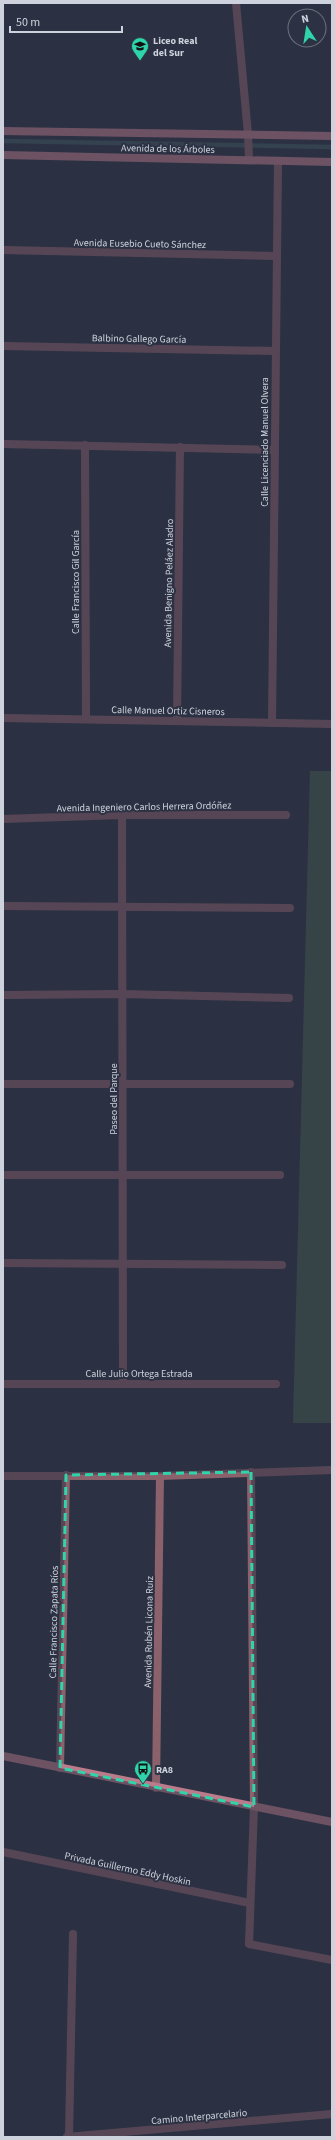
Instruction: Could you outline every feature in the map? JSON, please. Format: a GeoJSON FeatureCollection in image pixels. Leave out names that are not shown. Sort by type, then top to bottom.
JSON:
{"type":"FeatureCollection","features":[{"type":"Feature","properties":{"kind":"main road","name":"Avenida de los Árboles"},"geometry":{"type":"LineString","coordinates":[[3,131],[332,136]]}},
{"type":"Feature","properties":{"kind":"main road","name":"Avenida de los Árboles"},"geometry":{"type":"LineString","coordinates":[[3,155],[249,159],[332,162]]}},
{"type":"Feature","properties":{"kind":"main road"},"geometry":{"type":"LineString","coordinates":[[3,1756],[156,1788],[332,1822]]}},
{"type":"Feature","properties":{"kind":"street"},"geometry":{"type":"LineString","coordinates":[[236,3],[249,159]]}},
{"type":"Feature","properties":{"kind":"street","name":"Calle Licenciado Manuel Olvera"},"geometry":{"type":"LineString","coordinates":[[272,723],[278,161]]}},
{"type":"Feature","properties":{"kind":"street","name":"Avenida Eusebio Cueto Sánchez"},"geometry":{"type":"LineString","coordinates":[[3,250],[277,256]]}},
{"type":"Feature","properties":{"kind":"street","name":"Balbino Gallego García"},"geometry":{"type":"LineString","coordinates":[[3,346],[275,351]]}},
{"type":"Feature","properties":{"kind":"street"},"geometry":{"type":"LineString","coordinates":[[3,444],[274,450]]}},
{"type":"Feature","properties":{"kind":"street","name":"Calle Francisco Gil García"},"geometry":{"type":"LineString","coordinates":[[85,445],[86,719]]}},
{"type":"Feature","properties":{"kind":"street","name":"Avenida Benigno Peláez Aladro"},"geometry":{"type":"LineString","coordinates":[[177,720],[180,447]]}},
{"type":"Feature","properties":{"kind":"street","name":"Calle Manuel Ortiz Cisneros"},"geometry":{"type":"LineString","coordinates":[[3,718],[332,724]]}},
{"type":"Feature","properties":{"kind":"street","name":"Avenida Ingeniero Carlos Herrera Ordóñez"},"geometry":{"type":"LineString","coordinates":[[3,819],[122,815],[286,815]]}},
{"type":"Feature","properties":{"kind":"street","name":"Paseo del Parque"},"geometry":{"type":"LineString","coordinates":[[122,815],[122,994],[124,1084],[123,1383]]}},
{"type":"Feature","properties":{"kind":"street"},"geometry":{"type":"LineString","coordinates":[[3,906],[290,908]]}},
{"type":"Feature","properties":{"kind":"street"},"geometry":{"type":"LineString","coordinates":[[3,995],[122,994],[289,998]]}},
{"type":"Feature","properties":{"kind":"street"},"geometry":{"type":"LineString","coordinates":[[3,1084],[290,1084]]}},
{"type":"Feature","properties":{"kind":"street"},"geometry":{"type":"LineString","coordinates":[[3,1175],[280,1175]]}},
{"type":"Feature","properties":{"kind":"street"},"geometry":{"type":"LineString","coordinates":[[3,1263],[282,1265]]}},
{"type":"Feature","properties":{"kind":"street","name":"Calle Julio Ortega Estrada"},"geometry":{"type":"LineString","coordinates":[[3,1384],[276,1384]]}},
{"type":"Feature","properties":{"kind":"street"},"geometry":{"type":"LineString","coordinates":[[3,1476],[160,1476],[332,1470]]}},
{"type":"Feature","properties":{"kind":"street"},"geometry":{"type":"LineString","coordinates":[[251,1472],[254,1807],[249,1944],[332,1960]]}},
{"type":"Feature","properties":{"kind":"street","name":"Calle Francisco Zapata Ríos"},"geometry":{"type":"LineString","coordinates":[[60,1768],[66,1476]]}},
{"type":"Feature","properties":{"kind":"street","name":"Avenida Rubén Licona Ruiz"},"geometry":{"type":"LineString","coordinates":[[156,1788],[160,1476]]}},
{"type":"Feature","properties":{"kind":"street","name":"Privada Guillermo Eddy Hoskin"},"geometry":{"type":"LineString","coordinates":[[3,1852],[250,1903]]}},
{"type":"Feature","properties":{"kind":"street"},"geometry":{"type":"LineString","coordinates":[[68,2137],[73,1934]]}},
{"type":"Feature","properties":{"kind":"street","name":"Camino Interparcelario"},"geometry":{"type":"LineString","coordinates":[[68,2137],[115,2135],[332,2114]]}},
{"type":"Feature","properties":{"kind":"highlighted area"},"geometry":{"type":"Polygon","coordinates":[[[251,1472],[254,1807],[60,1768],[66,1475],[251,1472]]]}},
{"type":"Feature","properties":{"kind":"green space"},"geometry":{"type":"Polygon","coordinates":[[[310,771],[332,771],[332,1423],[293,1423],[310,771]]]}},
{"type":"Feature","properties":{"kind":"waterway"},"geometry":{"type":"LineString","coordinates":[[3,141],[332,147]]}},
{"type":"Feature","properties":{"kind":"place","name":"Liceo Real del Sur"},"geometry":{"type":"Point","coordinates":[140,61]}},
{"type":"Feature","properties":{"kind":"place","name":"RA8"},"geometry":{"type":"Point","coordinates":[143,1784]}}]}
